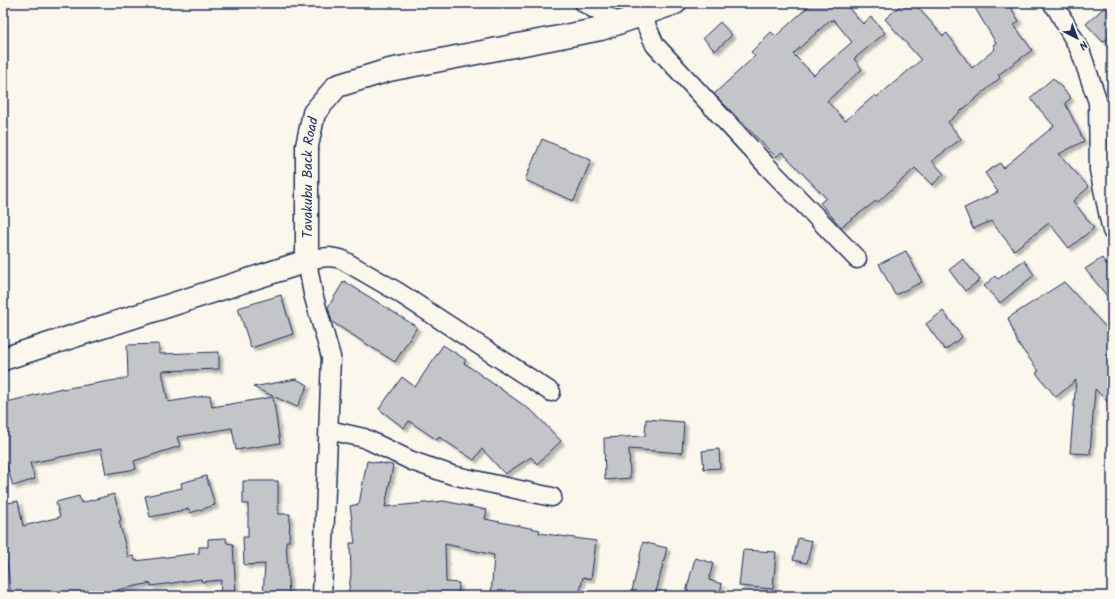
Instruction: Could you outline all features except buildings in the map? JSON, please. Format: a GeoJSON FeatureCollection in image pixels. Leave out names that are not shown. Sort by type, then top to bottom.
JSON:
{"type":"FeatureCollection","features":[{"type":"Feature","properties":{"kind":"street"},"geometry":{"type":"LineString","coordinates":[[584,3],[619,23]]}},
{"type":"Feature","properties":{"kind":"street","name":"Tavakubu Back Road"},"geometry":{"type":"LineString","coordinates":[[307,261],[307,146],[314,113],[337,86],[389,70],[601,30],[675,3]]}},
{"type":"Feature","properties":{"kind":"street"},"geometry":{"type":"LineString","coordinates":[[1052,3],[1057,9],[1080,50],[1098,102],[1099,170],[1112,231]]}},
{"type":"Feature","properties":{"kind":"street"},"geometry":{"type":"LineString","coordinates":[[642,16],[655,45],[767,166],[857,259]]}},
{"type":"Feature","properties":{"kind":"street"},"geometry":{"type":"LineString","coordinates":[[3,359],[307,261],[330,257],[341,259],[398,292],[551,392]]}},
{"type":"Feature","properties":{"kind":"street"},"geometry":{"type":"LineString","coordinates":[[307,261],[313,294],[330,358],[329,430],[322,596]]}},
{"type":"Feature","properties":{"kind":"street"},"geometry":{"type":"LineString","coordinates":[[329,430],[364,438],[412,461],[452,475],[552,497]]}}]}
